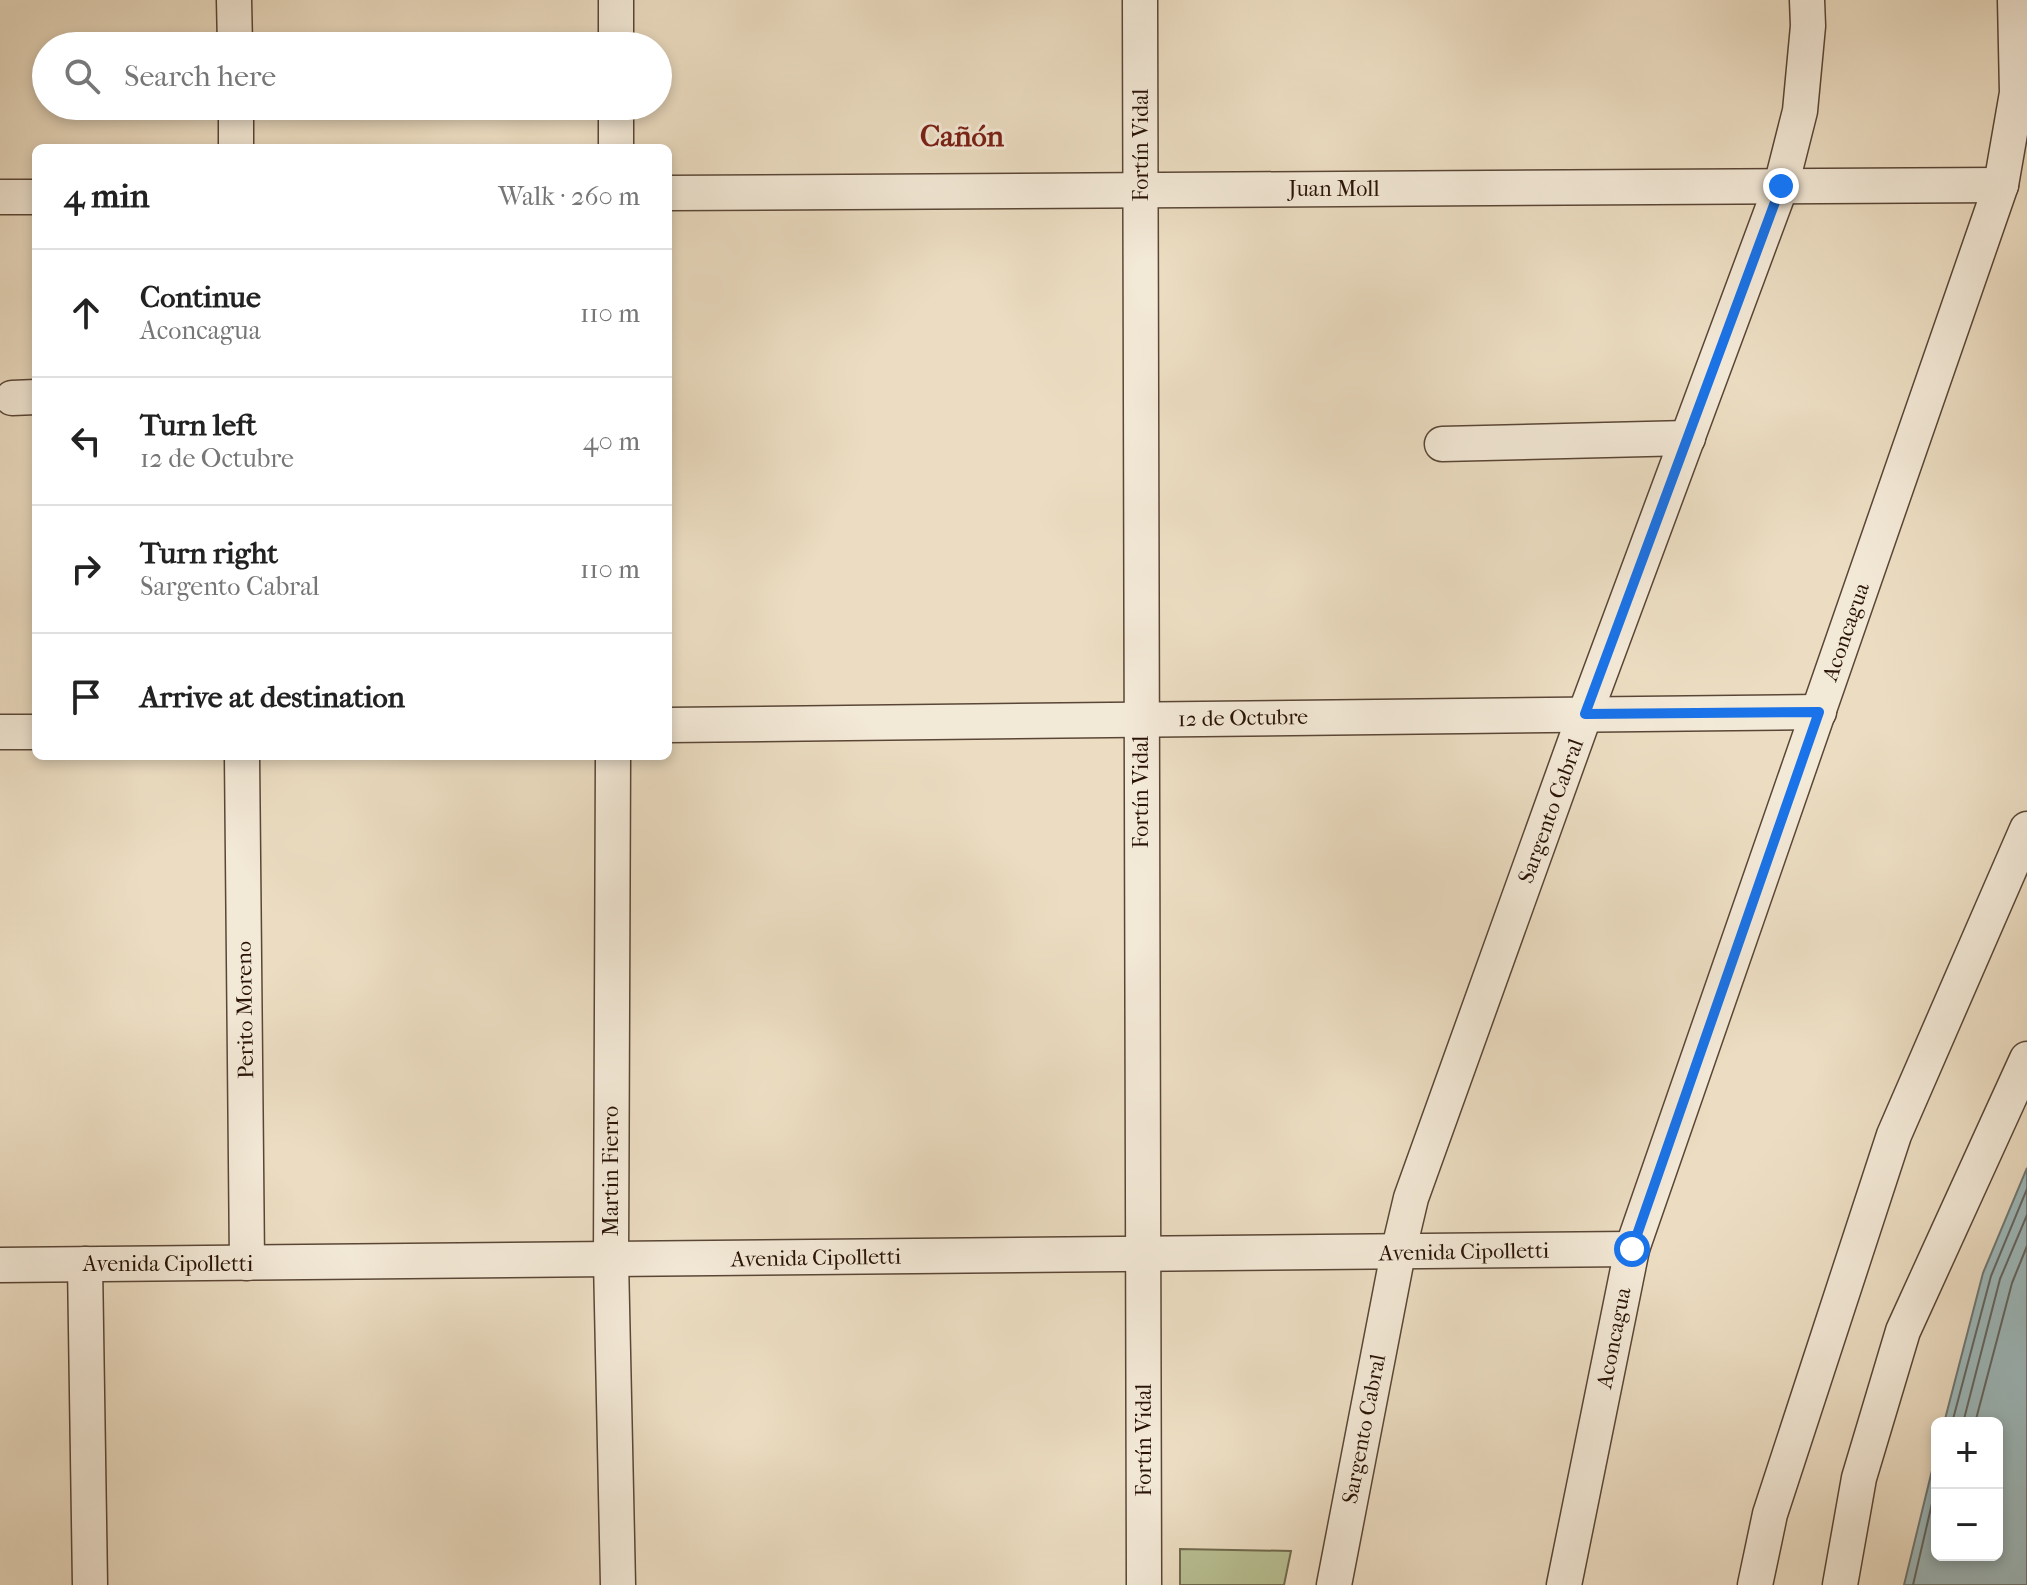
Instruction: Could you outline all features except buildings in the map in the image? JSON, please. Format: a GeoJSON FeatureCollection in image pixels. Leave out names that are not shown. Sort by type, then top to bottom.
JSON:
{"type":"FeatureCollection","features":[{"type":"Feature","properties":{"kind":"street"},"geometry":{"type":"LineString","coordinates":[[234,0],[235,32]]}},
{"type":"Feature","properties":{"kind":"street"},"geometry":{"type":"LineString","coordinates":[[616,0],[616,32]]}},
{"type":"Feature","properties":{"kind":"street","name":"Fortín Vidal"},"geometry":{"type":"LineString","coordinates":[[1140,0],[1144,1585]]}},
{"type":"Feature","properties":{"kind":"street","name":"Sargento Cabral"},"geometry":{"type":"LineString","coordinates":[[1334,1585],[1411,1198],[1585,714],[1781,186],[1800,111],[1808,26],[1807,0]]}},
{"type":"Feature","properties":{"kind":"street","name":"Aconcagua"},"geometry":{"type":"LineString","coordinates":[[1564,1585],[1632,1249],[2001,185],[2017,93],[2015,0]]}},
{"type":"Feature","properties":{"kind":"street"},"geometry":{"type":"LineString","coordinates":[[236,120],[236,144]]}},
{"type":"Feature","properties":{"kind":"street"},"geometry":{"type":"LineString","coordinates":[[616,120],[616,144]]}},
{"type":"Feature","properties":{"kind":"street","name":"Juan Moll"},"geometry":{"type":"LineString","coordinates":[[672,193],[2001,185]]}},
{"type":"Feature","properties":{"kind":"street"},"geometry":{"type":"LineString","coordinates":[[0,197],[32,197]]}},
{"type":"Feature","properties":{"kind":"street"},"geometry":{"type":"LineString","coordinates":[[1442,444],[1688,438]]}},
{"type":"Feature","properties":{"kind":"street","name":"12 de Octubre"},"geometry":{"type":"LineString","coordinates":[[672,725],[1819,712]]}},
{"type":"Feature","properties":{"kind":"street"},"geometry":{"type":"LineString","coordinates":[[0,732],[32,732]]}},
{"type":"Feature","properties":{"kind":"street","name":"Perito Moreno"},"geometry":{"type":"LineString","coordinates":[[242,760],[247,1263]]}},
{"type":"Feature","properties":{"kind":"street","name":"Martin Fierro"},"geometry":{"type":"LineString","coordinates":[[613,760],[611,1260],[618,1585]]}},
{"type":"Feature","properties":{"kind":"street"},"geometry":{"type":"LineString","coordinates":[[1755,1585],[1770,1514],[1894,1135],[2027,829]]}},
{"type":"Feature","properties":{"kind":"street"},"geometry":{"type":"LineString","coordinates":[[1840,1585],[1859,1478],[1903,1331],[2027,1059]]}},
{"type":"Feature","properties":{"kind":"street","name":"Avenida Cipolletti"},"geometry":{"type":"LineString","coordinates":[[0,1265],[1632,1249]]}},
{"type":"Feature","properties":{"kind":"street"},"geometry":{"type":"LineString","coordinates":[[85,1264],[90,1585]]}},
{"type":"Feature","properties":{"kind":"green space"},"geometry":{"type":"Polygon","coordinates":[[[1180,1549],[1291,1551],[1284,1585],[1180,1585],[1180,1549]]]}},
{"type":"Feature","properties":{"kind":"water"},"geometry":{"type":"Polygon","coordinates":[[[2027,1168],[2027,1585],[1904,1585],[1931,1475],[1931,1561],[2003,1561],[2003,1417],[1946,1417],[1983,1273],[2027,1168]]]}},
{"type":"Feature","properties":{"kind":"district","name":"Cañón"},"geometry":{"type":"Point","coordinates":[962,136]}},
{"type":"Feature","properties":{"kind":"route"},"geometry":{"type":"LineString","coordinates":[[1632,1249],[1819,712],[1585,714],[1781,186]]}}]}
